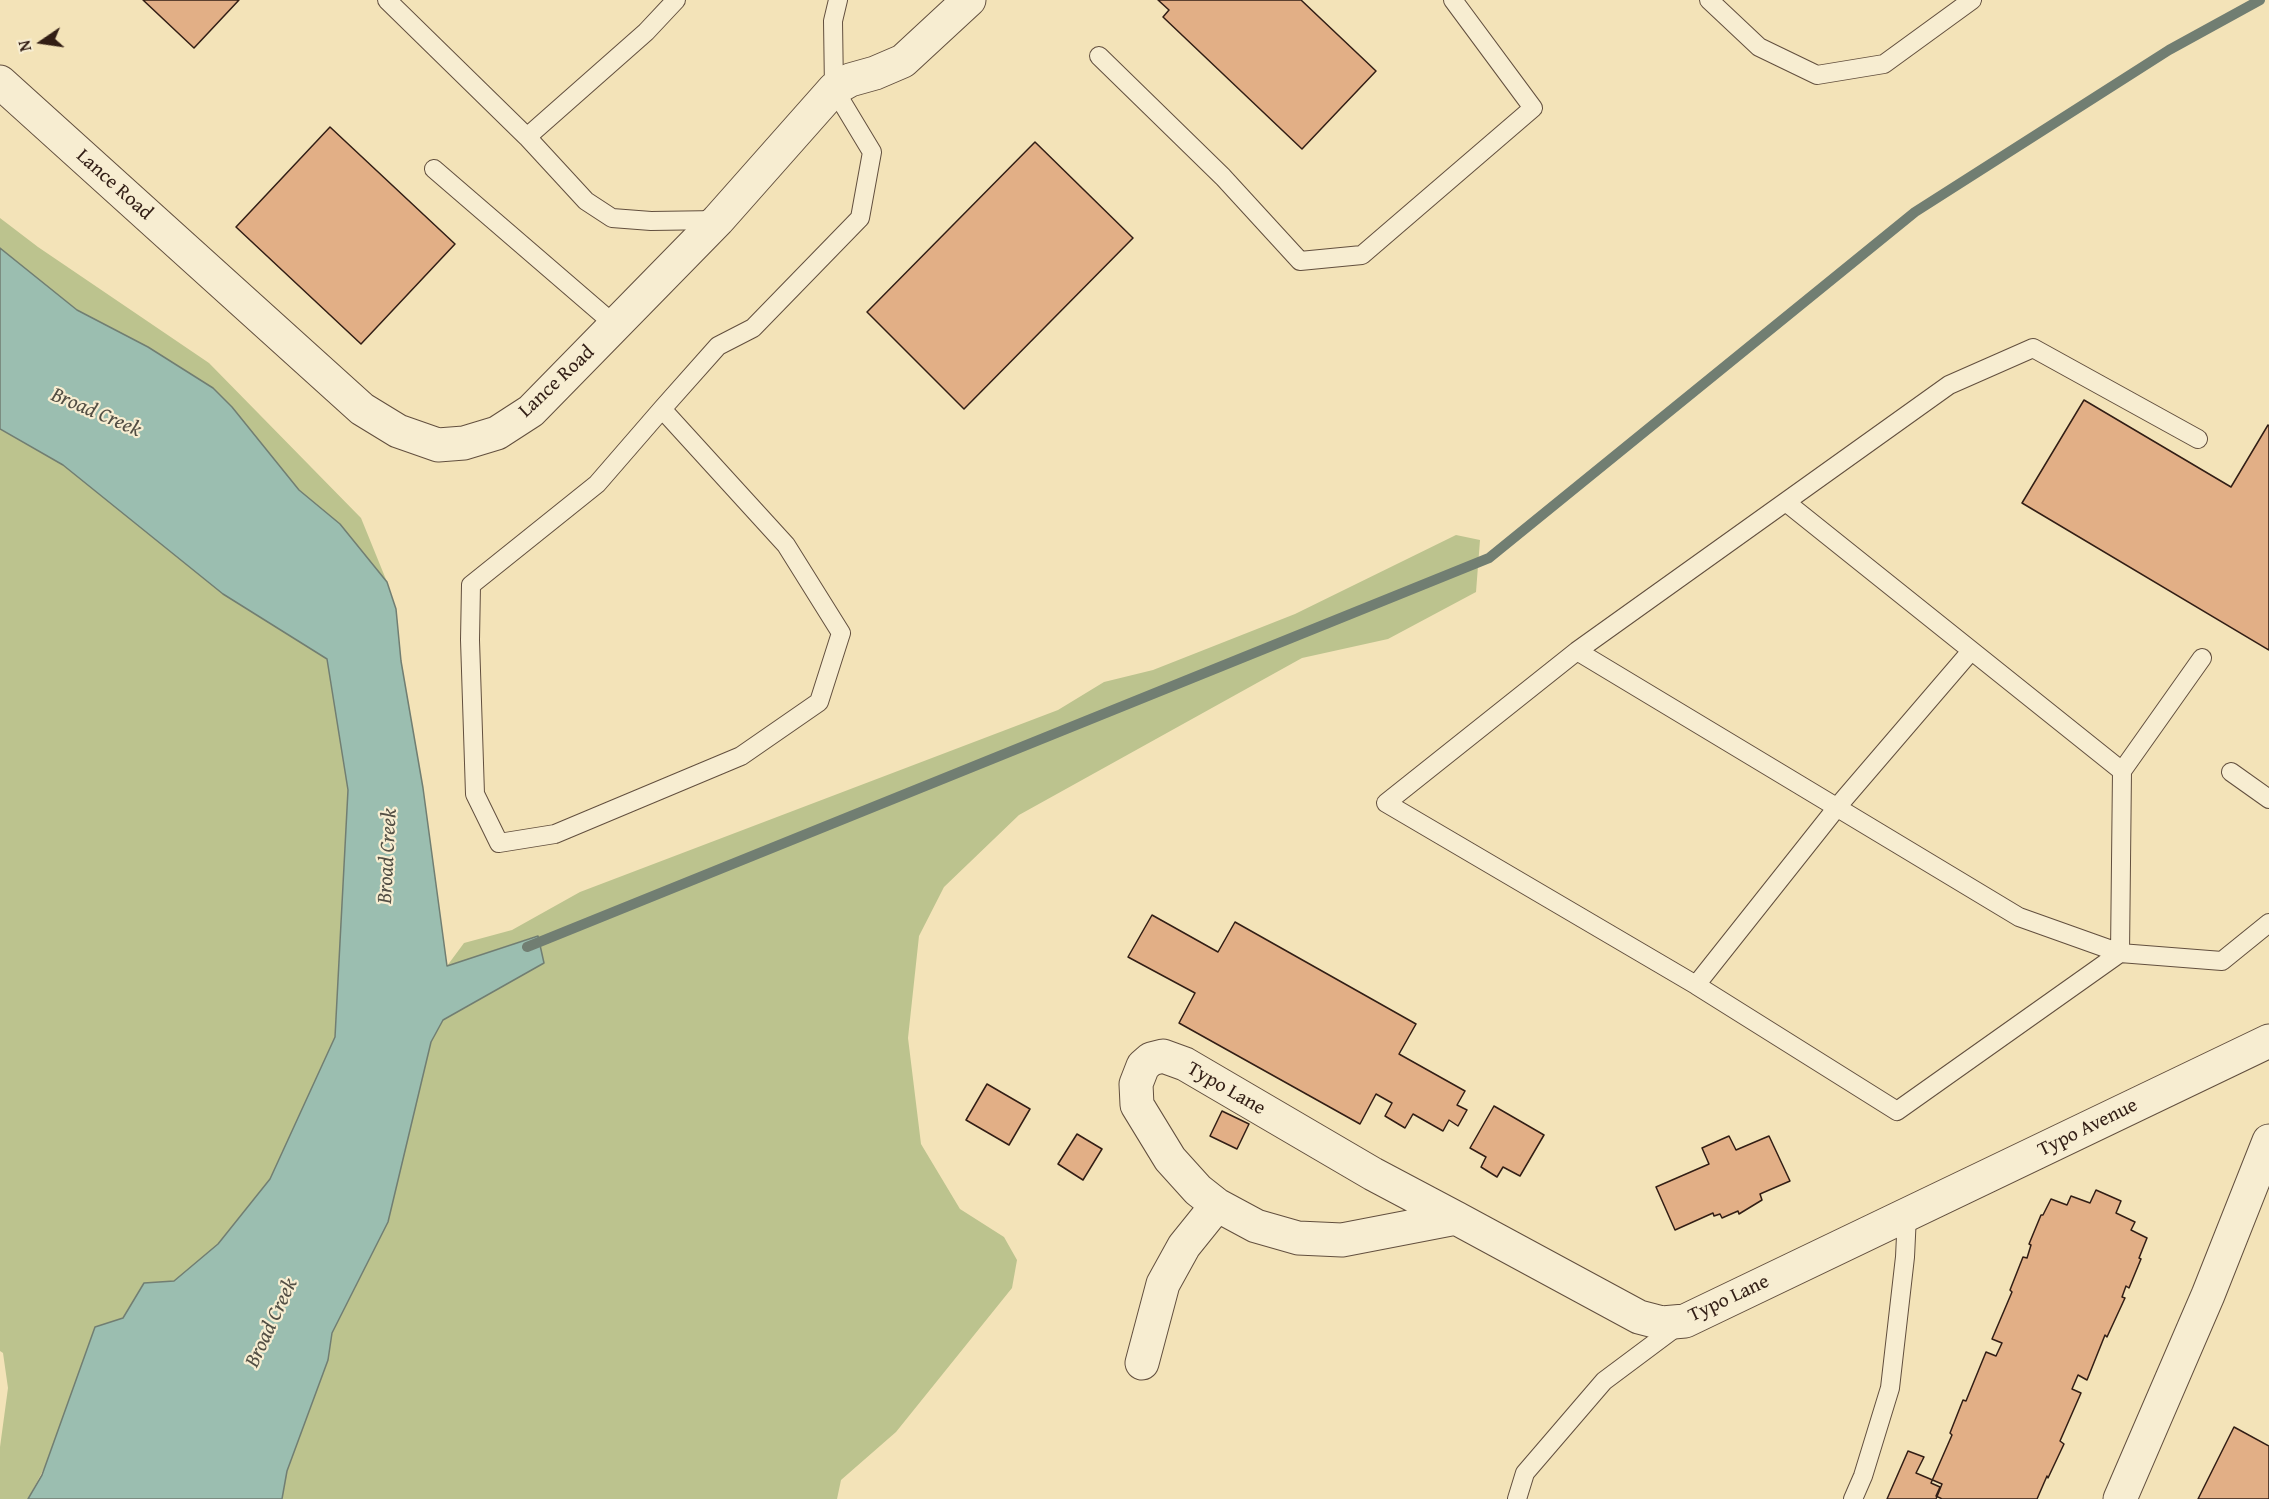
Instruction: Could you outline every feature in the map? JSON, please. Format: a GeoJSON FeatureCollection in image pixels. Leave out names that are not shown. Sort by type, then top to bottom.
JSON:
{"type":"FeatureCollection","features":[{"type":"Feature","properties":{"kind":"street","name":"Lance Road"},"geometry":{"type":"LineString","coordinates":[[0,82],[362,409],[398,431],[438,445],[464,443],[497,433],[531,411],[718,220],[834,89],[850,80],[875,73],[903,61],[969,0]]}},
{"type":"Feature","properties":{"kind":"street","name":"Typo Avenue"},"geometry":{"type":"LineString","coordinates":[[1907,1215],[2269,1041]]}},
{"type":"Feature","properties":{"kind":"street","name":"Typo Lane"},"geometry":{"type":"LineString","coordinates":[[1456,1218],[1342,1240],[1298,1238],[1256,1226],[1217,1205],[1198,1190],[1170,1159],[1137,1105],[1136,1084],[1143,1066],[1151,1059],[1163,1056],[1185,1064],[1373,1174],[1456,1218],[1639,1317],[1662,1323],[1685,1321],[1907,1215]]}},
{"type":"Feature","properties":{"kind":"street"},"geometry":{"type":"LineString","coordinates":[[2120,1499],[2208,1295],[2269,1142]]}},
{"type":"Feature","properties":{"kind":"street"},"geometry":{"type":"LineString","coordinates":[[1142,1363],[1163,1284],[1184,1246],[1217,1205]]}},
{"type":"Feature","properties":{"kind":"lane"},"geometry":{"type":"LineString","coordinates":[[387,0],[527,137],[586,201],[612,218],[651,221],[718,220]]}},
{"type":"Feature","properties":{"kind":"lane"},"geometry":{"type":"LineString","coordinates":[[527,137],[646,32],[676,0]]}},
{"type":"Feature","properties":{"kind":"lane"},"geometry":{"type":"LineString","coordinates":[[662,410],[786,545],[842,633],[819,702],[741,756],[555,834],[499,843],[475,794],[470,640],[471,585],[597,484],[718,346],[753,328],[860,218],[872,152],[834,89],[833,21],[838,0]]}},
{"type":"Feature","properties":{"kind":"lane"},"geometry":{"type":"LineString","coordinates":[[1099,56],[1223,177],[1300,261],[1362,255],[1533,108],[1453,0]]}},
{"type":"Feature","properties":{"kind":"lane"},"geometry":{"type":"LineString","coordinates":[[1709,0],[1759,48],[1817,75],[1884,64],[1972,0]]}},
{"type":"Feature","properties":{"kind":"lane"},"geometry":{"type":"LineString","coordinates":[[434,169],[615,325]]}},
{"type":"Feature","properties":{"kind":"lane"},"geometry":{"type":"LineString","coordinates":[[2120,953],[1897,1111],[1696,985],[1386,802],[1577,651],[1949,385],[2033,348],[2198,439]]}},
{"type":"Feature","properties":{"kind":"lane"},"geometry":{"type":"LineString","coordinates":[[1787,503],[2122,771]]}},
{"type":"Feature","properties":{"kind":"lane"},"geometry":{"type":"LineString","coordinates":[[1577,651],[2019,917],[2120,953],[2222,961],[2269,923]]}},
{"type":"Feature","properties":{"kind":"lane"},"geometry":{"type":"LineString","coordinates":[[1696,985],[1838,806],[1971,651]]}},
{"type":"Feature","properties":{"kind":"lane"},"geometry":{"type":"LineString","coordinates":[[2120,953],[2122,771],[2202,658]]}},
{"type":"Feature","properties":{"kind":"lane"},"geometry":{"type":"LineString","coordinates":[[2231,772],[2269,799]]}},
{"type":"Feature","properties":{"kind":"lane"},"geometry":{"type":"LineString","coordinates":[[1853,1499],[1863,1476],[1890,1388],[1905,1257],[1907,1215]]}},
{"type":"Feature","properties":{"kind":"lane"},"geometry":{"type":"LineString","coordinates":[[1517,1499],[1525,1473],[1604,1381],[1685,1321]]}},
{"type":"Feature","properties":{"kind":"green space"},"geometry":{"type":"Polygon","coordinates":[[[0,218],[38,247],[209,363],[361,518],[387,582],[340,524],[299,490],[232,407],[213,388],[148,347],[77,310],[0,248],[0,218]]]}},
{"type":"Feature","properties":{"kind":"green space"},"geometry":{"type":"Polygon","coordinates":[[[0,429],[63,465],[223,594],[327,659],[348,790],[335,1037],[270,1179],[218,1244],[174,1282],[144,1283],[123,1318],[28,1499],[0,1499],[0,1447],[8,1388],[3,1353],[0,1351],[0,429]]]}},
{"type":"Feature","properties":{"kind":"green space"},"geometry":{"type":"Polygon","coordinates":[[[1456,535],[1480,540],[1476,592],[1388,639],[1302,658],[1019,815],[944,887],[919,936],[908,1038],[921,1144],[960,1209],[1004,1237],[1017,1260],[1012,1288],[896,1432],[841,1480],[837,1499],[282,1499],[287,1471],[328,1360],[332,1333],[388,1222],[431,1042],[443,1020],[544,963],[537,936],[447,966],[464,943],[512,930],[580,892],[1058,710],[1104,682],[1153,670],[1295,614],[1456,535]]]}},
{"type":"Feature","properties":{"kind":"water","name":"Broad Creek"},"geometry":{"type":"Polygon","coordinates":[[[0,248],[77,310],[148,347],[213,388],[232,407],[299,490],[340,524],[387,582],[396,609],[401,661],[423,788],[447,966],[538,936],[544,963],[443,1020],[431,1042],[388,1222],[332,1333],[328,1360],[287,1471],[282,1499],[28,1499],[42,1475],[95,1327],[123,1318],[144,1283],[174,1281],[218,1244],[270,1179],[335,1037],[348,790],[327,659],[223,594],[63,465],[0,429],[0,248]]]}},
{"type":"Feature","properties":{"kind":"building"},"geometry":{"type":"Polygon","coordinates":[[[143,0],[239,0],[194,48],[143,0]]]}},
{"type":"Feature","properties":{"kind":"building"},"geometry":{"type":"Polygon","coordinates":[[[1158,0],[1301,0],[1376,71],[1302,149],[1163,17],[1169,10],[1158,0]]]}},
{"type":"Feature","properties":{"kind":"building"},"geometry":{"type":"Polygon","coordinates":[[[330,127],[455,244],[361,344],[236,227],[330,127]]]}},
{"type":"Feature","properties":{"kind":"building"},"geometry":{"type":"Polygon","coordinates":[[[1035,142],[1133,238],[964,409],[867,312],[1035,142]]]}},
{"type":"Feature","properties":{"kind":"building"},"geometry":{"type":"Polygon","coordinates":[[[2084,400],[2231,487],[2269,426],[2269,650],[2022,503],[2084,400]]]}},
{"type":"Feature","properties":{"kind":"building"},"geometry":{"type":"Polygon","coordinates":[[[1152,915],[1218,952],[1235,922],[1416,1024],[1399,1054],[1465,1091],[1457,1105],[1467,1110],[1458,1126],[1449,1120],[1443,1131],[1413,1114],[1405,1128],[1385,1116],[1392,1103],[1376,1094],[1360,1124],[1179,1023],[1195,993],[1128,957],[1152,915]]]}},
{"type":"Feature","properties":{"kind":"building"},"geometry":{"type":"Polygon","coordinates":[[[987,1084],[1030,1109],[1009,1145],[966,1120],[987,1084]]]}},
{"type":"Feature","properties":{"kind":"building"},"geometry":{"type":"Polygon","coordinates":[[[1494,1106],[1544,1135],[1520,1176],[1503,1167],[1497,1177],[1481,1167],[1486,1157],[1470,1148],[1494,1106]]]}},
{"type":"Feature","properties":{"kind":"building"},"geometry":{"type":"Polygon","coordinates":[[[1222,1111],[1249,1124],[1237,1149],[1210,1136],[1222,1111]]]}},
{"type":"Feature","properties":{"kind":"building"},"geometry":{"type":"Polygon","coordinates":[[[1077,1134],[1102,1149],[1083,1180],[1058,1164],[1077,1134]]]}},
{"type":"Feature","properties":{"kind":"building"},"geometry":{"type":"Polygon","coordinates":[[[1729,1136],[1736,1150],[1769,1136],[1790,1181],[1760,1194],[1762,1200],[1739,1214],[1738,1211],[1722,1218],[1720,1214],[1714,1216],[1713,1213],[1675,1230],[1656,1187],[1709,1164],[1702,1148],[1729,1136]]]}},
{"type":"Feature","properties":{"kind":"building"},"geometry":{"type":"Polygon","coordinates":[[[2096,1190],[2121,1201],[2116,1213],[2135,1222],[2131,1230],[2147,1238],[2129,1288],[2126,1286],[2122,1297],[2125,1298],[2107,1337],[2105,1335],[2087,1380],[2078,1375],[2072,1389],[2081,1393],[2060,1441],[2064,1444],[2048,1478],[2047,1476],[2037,1499],[1942,1499],[1936,1496],[1940,1487],[1931,1483],[1952,1435],[1950,1433],[1963,1400],[1966,1401],[1986,1352],[1996,1356],[2002,1343],[1992,1339],[2012,1292],[2010,1290],[2023,1257],[2027,1258],[2031,1245],[2029,1244],[2041,1215],[2051,1199],[2067,1205],[2071,1196],[2090,1203],[2096,1190]]]}},
{"type":"Feature","properties":{"kind":"building"},"geometry":{"type":"Polygon","coordinates":[[[2234,1427],[2269,1446],[2269,1499],[2198,1499],[2234,1427]]]}},
{"type":"Feature","properties":{"kind":"building"},"geometry":{"type":"Polygon","coordinates":[[[1908,1451],[1924,1457],[1916,1473],[1942,1484],[1936,1499],[1887,1499],[1908,1451]]]}},
{"type":"Feature","properties":{"kind":"waterway"},"geometry":{"type":"LineString","coordinates":[[527,947],[1489,558],[1915,212],[2169,50],[2260,0]]}}]}
